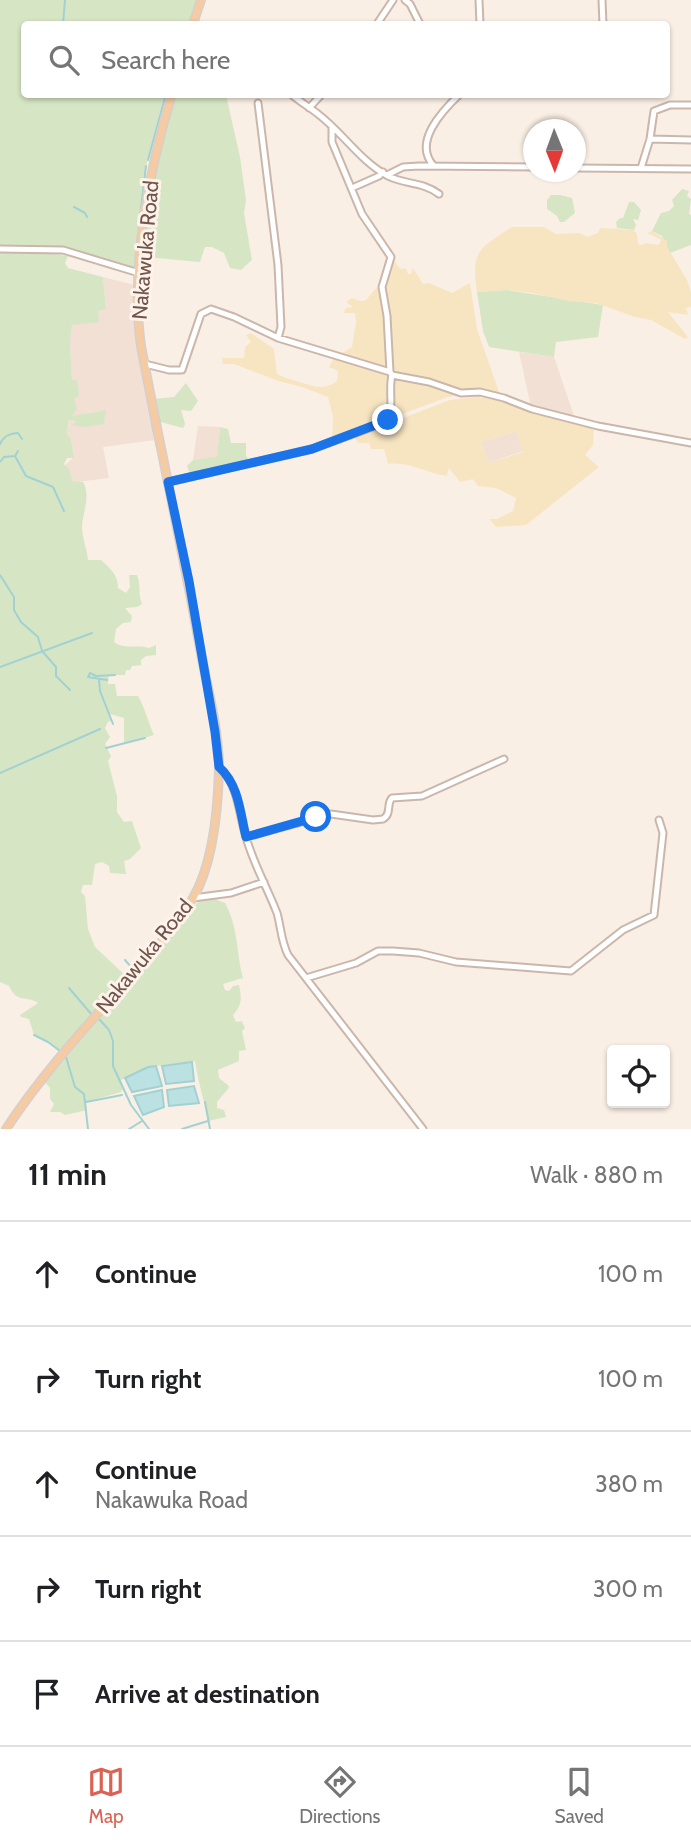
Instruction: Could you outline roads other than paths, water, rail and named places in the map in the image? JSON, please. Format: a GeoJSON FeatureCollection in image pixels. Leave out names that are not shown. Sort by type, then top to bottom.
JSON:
{"type":"FeatureCollection","features":[{"type":"Feature","properties":{"kind":"main road"},"geometry":{"type":"LineString","coordinates":[[195,21],[201,0]]}},
{"type":"Feature","properties":{"kind":"main road","name":"Nakawuka Road"},"geometry":{"type":"LineString","coordinates":[[6,1129],[31,1094],[87,1025],[158,945],[193,898],[208,856],[217,800],[219,767],[215,732],[189,581],[138,320],[139,273],[151,176],[171,98]]}},
{"type":"Feature","properties":{"kind":"street"},"geometry":{"type":"LineString","coordinates":[[379,21],[393,0]]}},
{"type":"Feature","properties":{"kind":"street"},"geometry":{"type":"LineString","coordinates":[[405,0],[418,21]]}},
{"type":"Feature","properties":{"kind":"street"},"geometry":{"type":"LineString","coordinates":[[602,0],[603,21]]}},
{"type":"Feature","properties":{"kind":"street"},"geometry":{"type":"LineString","coordinates":[[480,1],[480,21]]}},
{"type":"Feature","properties":{"kind":"street"},"geometry":{"type":"LineString","coordinates":[[296,98],[319,114],[385,174],[402,181],[427,185],[439,194]]}},
{"type":"Feature","properties":{"kind":"street"},"geometry":{"type":"LineString","coordinates":[[309,108],[318,98]]}},
{"type":"Feature","properties":{"kind":"street"},"geometry":{"type":"LineString","coordinates":[[422,166],[427,158],[426,142],[433,127],[445,108],[456,98]]}},
{"type":"Feature","properties":{"kind":"street"},"geometry":{"type":"LineString","coordinates":[[258,103],[278,265],[281,327],[278,338]]}},
{"type":"Feature","properties":{"kind":"street"},"geometry":{"type":"LineString","coordinates":[[642,168],[654,111],[670,105],[691,105]]}},
{"type":"Feature","properties":{"kind":"street"},"geometry":{"type":"LineString","coordinates":[[168,482],[312,449],[386,422],[390,413],[391,373],[382,287],[391,257],[362,214],[332,142],[332,128]]}},
{"type":"Feature","properties":{"kind":"street"},"geometry":{"type":"LineString","coordinates":[[650,139],[691,139]]}},
{"type":"Feature","properties":{"kind":"street"},"geometry":{"type":"LineString","coordinates":[[427,158],[434,166]]}},
{"type":"Feature","properties":{"kind":"street"},"geometry":{"type":"LineString","coordinates":[[352,188],[403,167],[523,167]]}},
{"type":"Feature","properties":{"kind":"street"},"geometry":{"type":"LineString","coordinates":[[586,168],[691,169]]}},
{"type":"Feature","properties":{"kind":"street"},"geometry":{"type":"LineString","coordinates":[[0,249],[63,250],[139,273]]}},
{"type":"Feature","properties":{"kind":"street"},"geometry":{"type":"LineString","coordinates":[[145,364],[181,370],[201,314],[209,309],[234,317],[278,338],[461,393],[480,392],[598,426],[691,443]]}},
{"type":"Feature","properties":{"kind":"street"},"geometry":{"type":"LineString","coordinates":[[246,837],[331,814],[383,819],[388,815],[392,798],[422,796],[504,759]]}},
{"type":"Feature","properties":{"kind":"street"},"geometry":{"type":"LineString","coordinates":[[219,767],[236,794],[246,837],[278,915],[282,944],[423,1129]]}},
{"type":"Feature","properties":{"kind":"street"},"geometry":{"type":"LineString","coordinates":[[306,978],[356,963],[378,951],[419,953],[456,962],[571,971],[623,930],[654,915],[663,833],[659,820]]}},
{"type":"Feature","properties":{"kind":"street"},"geometry":{"type":"LineString","coordinates":[[193,898],[240,891],[264,882]]}},
{"type":"Feature","properties":{"kind":"water"},"geometry":{"type":"Polygon","coordinates":[[[192,1062],[194,1081],[166,1084],[162,1066],[192,1062]]]}},
{"type":"Feature","properties":{"kind":"water"},"geometry":{"type":"Polygon","coordinates":[[[156,1066],[162,1086],[132,1092],[125,1078],[156,1066]]]}},
{"type":"Feature","properties":{"kind":"water"},"geometry":{"type":"Polygon","coordinates":[[[194,1086],[199,1103],[169,1106],[167,1090],[194,1086]]]}},
{"type":"Feature","properties":{"kind":"water"},"geometry":{"type":"Polygon","coordinates":[[[162,1090],[164,1107],[143,1115],[134,1096],[162,1090]]]}},
{"type":"Feature","properties":{"kind":"waterway"},"geometry":{"type":"LineString","coordinates":[[63,21],[65,0]]}},
{"type":"Feature","properties":{"kind":"waterway"},"geometry":{"type":"LineString","coordinates":[[148,160],[165,98]]}},
{"type":"Feature","properties":{"kind":"waterway"},"geometry":{"type":"LineString","coordinates":[[139,225],[146,166]]}},
{"type":"Feature","properties":{"kind":"waterway"},"geometry":{"type":"LineString","coordinates":[[74,207],[87,217]]}},
{"type":"Feature","properties":{"kind":"waterway"},"geometry":{"type":"LineString","coordinates":[[148,399],[151,418]]}},
{"type":"Feature","properties":{"kind":"waterway"},"geometry":{"type":"LineString","coordinates":[[152,424],[157,446]]}},
{"type":"Feature","properties":{"kind":"waterway"},"geometry":{"type":"LineString","coordinates":[[0,444],[5,437],[12,434],[18,433],[22,439]]}},
{"type":"Feature","properties":{"kind":"waterway"},"geometry":{"type":"LineString","coordinates":[[0,462],[4,457],[15,456],[18,451]]}},
{"type":"Feature","properties":{"kind":"waterway"},"geometry":{"type":"LineString","coordinates":[[15,456],[26,476],[53,487],[64,511]]}},
{"type":"Feature","properties":{"kind":"waterway"},"geometry":{"type":"LineString","coordinates":[[177,546],[182,570]]}},
{"type":"Feature","properties":{"kind":"waterway"},"geometry":{"type":"LineString","coordinates":[[0,575],[14,597],[14,610],[21,622],[38,637],[42,651],[56,667],[56,676],[70,690]]}},
{"type":"Feature","properties":{"kind":"waterway"},"geometry":{"type":"LineString","coordinates":[[190,614],[192,624]]}},
{"type":"Feature","properties":{"kind":"waterway"},"geometry":{"type":"LineString","coordinates":[[193,630],[196,645]]}},
{"type":"Feature","properties":{"kind":"waterway"},"geometry":{"type":"LineString","coordinates":[[0,667],[92,633]]}},
{"type":"Feature","properties":{"kind":"waterway"},"geometry":{"type":"LineString","coordinates":[[107,680],[88,677],[90,673],[96,676],[115,675]]}},
{"type":"Feature","properties":{"kind":"waterway"},"geometry":{"type":"LineString","coordinates":[[99,679],[100,691],[113,724]]}},
{"type":"Feature","properties":{"kind":"waterway"},"geometry":{"type":"LineString","coordinates":[[0,773],[100,729]]}},
{"type":"Feature","properties":{"kind":"waterway"},"geometry":{"type":"LineString","coordinates":[[106,748],[145,738]]}},
{"type":"Feature","properties":{"kind":"waterway"},"geometry":{"type":"LineString","coordinates":[[125,960],[132,968]]}},
{"type":"Feature","properties":{"kind":"waterway"},"geometry":{"type":"LineString","coordinates":[[137,973],[140,974],[146,967]]}},
{"type":"Feature","properties":{"kind":"waterway"},"geometry":{"type":"LineString","coordinates":[[69,988],[92,1015]]}},
{"type":"Feature","properties":{"kind":"waterway"},"geometry":{"type":"LineString","coordinates":[[99,1019],[109,1030],[113,1041],[113,1066],[131,1105],[149,1129]]}},
{"type":"Feature","properties":{"kind":"waterway"},"geometry":{"type":"LineString","coordinates":[[34,1035],[60,1051]]}},
{"type":"Feature","properties":{"kind":"waterway"},"geometry":{"type":"LineString","coordinates":[[66,1057],[75,1087],[84,1094],[88,1129]]}},
{"type":"Feature","properties":{"kind":"waterway"},"geometry":{"type":"LineString","coordinates":[[86,1102],[122,1095]]}},
{"type":"Feature","properties":{"kind":"waterway"},"geometry":{"type":"LineString","coordinates":[[205,1102],[210,1129]]}},
{"type":"Feature","properties":{"kind":"waterway"},"geometry":{"type":"LineString","coordinates":[[129,1129],[142,1121]]}},
{"type":"Feature","properties":{"kind":"waterway"},"geometry":{"type":"LineString","coordinates":[[182,1129],[208,1121]]}}]}
